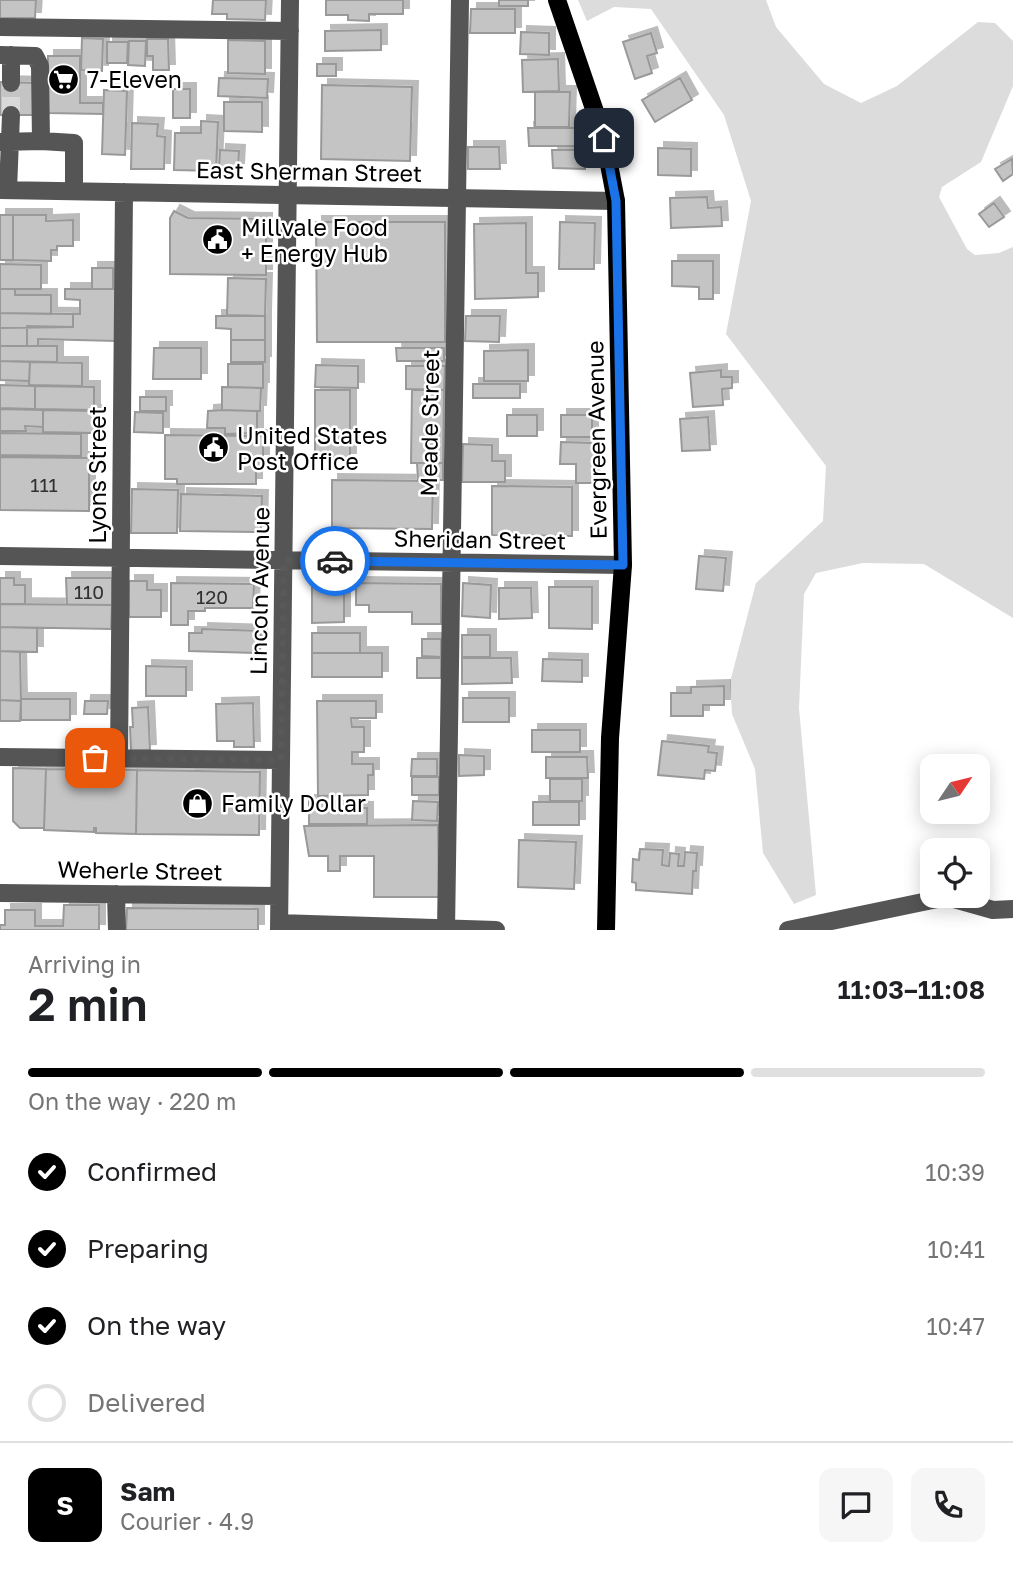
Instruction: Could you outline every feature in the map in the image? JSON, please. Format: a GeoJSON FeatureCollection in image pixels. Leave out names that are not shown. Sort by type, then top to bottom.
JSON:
{"type":"FeatureCollection","features":[{"type":"Feature","properties":{"kind":"main road","name":"Evergreen Avenue"},"geometry":{"type":"LineString","coordinates":[[556,0],[604,138],[616,201],[623,565],[610,738],[606,930]]}},
{"type":"Feature","properties":{"kind":"street","name":"Lincoln Avenue"},"geometry":{"type":"LineString","coordinates":[[279,926],[290,0]]}},
{"type":"Feature","properties":{"kind":"street","name":"Meade Street"},"geometry":{"type":"LineString","coordinates":[[446,929],[460,0]]}},
{"type":"Feature","properties":{"kind":"street"},"geometry":{"type":"LineString","coordinates":[[0,27],[290,31]]}},
{"type":"Feature","properties":{"kind":"street"},"geometry":{"type":"LineString","coordinates":[[11,83],[6,55],[35,56],[40,66],[41,141]]}},
{"type":"Feature","properties":{"kind":"street"},"geometry":{"type":"LineString","coordinates":[[4,190],[5,142],[10,115]]}},
{"type":"Feature","properties":{"kind":"street"},"geometry":{"type":"LineString","coordinates":[[5,142],[75,143],[74,190]]}},
{"type":"Feature","properties":{"kind":"street","name":"East Sherman Street"},"geometry":{"type":"LineString","coordinates":[[4,190],[616,201]]}},
{"type":"Feature","properties":{"kind":"street","name":"Lyons Street"},"geometry":{"type":"LineString","coordinates":[[119,758],[124,192]]}},
{"type":"Feature","properties":{"kind":"street","name":"Sheridan Street"},"geometry":{"type":"LineString","coordinates":[[0,555],[623,565]]}},
{"type":"Feature","properties":{"kind":"street"},"geometry":{"type":"LineString","coordinates":[[0,757],[281,760]]}},
{"type":"Feature","properties":{"kind":"street","name":"Weherle Street"},"geometry":{"type":"LineString","coordinates":[[0,893],[279,896]]}},
{"type":"Feature","properties":{"kind":"street"},"geometry":{"type":"LineString","coordinates":[[116,894],[117,930]]}},
{"type":"Feature","properties":{"kind":"street"},"geometry":{"type":"LineString","coordinates":[[788,930],[947,897],[993,910],[1013,909]]}},
{"type":"Feature","properties":{"kind":"street"},"geometry":{"type":"LineString","coordinates":[[279,926],[496,930]]}},
{"type":"Feature","properties":{"kind":"shaded area"},"geometry":{"type":"Polygon","coordinates":[[[578,0],[766,0],[776,27],[824,84],[861,103],[897,86],[978,22],[995,23],[1013,41],[1013,86],[981,162],[942,187],[939,197],[967,249],[975,255],[999,253],[1013,247],[1013,618],[924,564],[863,563],[816,573],[804,594],[799,708],[816,895],[794,904],[763,853],[755,769],[732,714],[730,682],[756,583],[823,521],[826,466],[726,334],[751,201],[724,115],[651,9],[614,7],[587,21],[578,0]]]}},
{"type":"Feature","properties":{"kind":"building"},"geometry":{"type":"Polygon","coordinates":[[[0,0],[36,0],[35,18],[0,18],[0,0]]]}},
{"type":"Feature","properties":{"kind":"building"},"geometry":{"type":"Polygon","coordinates":[[[213,0],[266,0],[265,20],[227,19],[227,14],[212,14],[213,0]]]}},
{"type":"Feature","properties":{"kind":"building"},"geometry":{"type":"Polygon","coordinates":[[[326,0],[403,0],[403,14],[369,14],[369,21],[348,20],[348,15],[326,15],[326,0]]]}},
{"type":"Feature","properties":{"kind":"building"},"geometry":{"type":"Polygon","coordinates":[[[499,0],[528,0],[528,6],[499,6],[499,0]]]}},
{"type":"Feature","properties":{"kind":"building"},"geometry":{"type":"Polygon","coordinates":[[[471,9],[515,9],[515,33],[470,33],[471,9]]]}},
{"type":"Feature","properties":{"kind":"building"},"geometry":{"type":"Polygon","coordinates":[[[381,30],[381,50],[325,51],[325,31],[381,30]]]}},
{"type":"Feature","properties":{"kind":"building"},"geometry":{"type":"Polygon","coordinates":[[[521,32],[549,33],[549,55],[520,54],[521,32]]]}},
{"type":"Feature","properties":{"kind":"building"},"geometry":{"type":"Polygon","coordinates":[[[651,33],[657,53],[647,56],[652,73],[635,79],[623,42],[651,33]]]}},
{"type":"Feature","properties":{"kind":"building"},"geometry":{"type":"Polygon","coordinates":[[[82,38],[103,39],[102,71],[81,70],[82,38]]]}},
{"type":"Feature","properties":{"kind":"building"},"geometry":{"type":"Polygon","coordinates":[[[147,39],[168,39],[169,70],[153,70],[153,56],[147,56],[147,39]]]}},
{"type":"Feature","properties":{"kind":"building"},"geometry":{"type":"Polygon","coordinates":[[[228,40],[265,41],[265,74],[228,73],[228,40]]]}},
{"type":"Feature","properties":{"kind":"building"},"geometry":{"type":"Polygon","coordinates":[[[129,41],[146,41],[145,66],[128,65],[129,41]]]}},
{"type":"Feature","properties":{"kind":"building"},"geometry":{"type":"Polygon","coordinates":[[[107,42],[128,42],[127,63],[107,63],[107,42]]]}},
{"type":"Feature","properties":{"kind":"building","name":"7-Eleven"},"geometry":{"type":"Polygon","coordinates":[[[48,56],[80,56],[80,103],[103,103],[103,114],[48,113],[48,56]]]}},
{"type":"Feature","properties":{"kind":"building"},"geometry":{"type":"Polygon","coordinates":[[[558,59],[559,91],[523,92],[522,60],[558,59]]]}},
{"type":"Feature","properties":{"kind":"building"},"geometry":{"type":"Polygon","coordinates":[[[317,64],[336,64],[336,76],[317,76],[317,64]]]}},
{"type":"Feature","properties":{"kind":"building"},"geometry":{"type":"Polygon","coordinates":[[[219,78],[268,79],[267,98],[218,96],[219,78]]]}},
{"type":"Feature","properties":{"kind":"building"},"geometry":{"type":"Polygon","coordinates":[[[680,78],[692,100],[655,122],[642,100],[680,78]]]}},
{"type":"Feature","properties":{"kind":"building"},"geometry":{"type":"Polygon","coordinates":[[[0,82],[38,83],[37,115],[0,115],[0,82]]]}},
{"type":"Feature","properties":{"kind":"building"},"geometry":{"type":"Polygon","coordinates":[[[322,85],[412,87],[410,161],[321,159],[322,85]]]}},
{"type":"Feature","properties":{"kind":"building"},"geometry":{"type":"Polygon","coordinates":[[[173,89],[190,89],[190,118],[173,118],[173,89]]]}},
{"type":"Feature","properties":{"kind":"building"},"geometry":{"type":"Polygon","coordinates":[[[104,90],[127,91],[125,155],[102,154],[104,90]]]}},
{"type":"Feature","properties":{"kind":"building"},"geometry":{"type":"Polygon","coordinates":[[[535,92],[570,92],[569,127],[535,127],[535,92]]]}},
{"type":"Feature","properties":{"kind":"building"},"geometry":{"type":"Polygon","coordinates":[[[224,102],[262,102],[262,132],[224,131],[224,102]]]}},
{"type":"Feature","properties":{"kind":"building"},"geometry":{"type":"Polygon","coordinates":[[[201,121],[218,122],[216,171],[174,170],[175,133],[201,133],[201,121]]]}},
{"type":"Feature","properties":{"kind":"building"},"geometry":{"type":"Polygon","coordinates":[[[132,123],[158,124],[157,136],[165,137],[164,169],[131,169],[132,123]]]}},
{"type":"Feature","properties":{"kind":"building"},"geometry":{"type":"Polygon","coordinates":[[[528,128],[576,128],[576,146],[529,146],[528,128]]]}},
{"type":"Feature","properties":{"kind":"building"},"geometry":{"type":"Polygon","coordinates":[[[468,147],[499,147],[500,169],[468,169],[468,147]]]}},
{"type":"Feature","properties":{"kind":"building"},"geometry":{"type":"Polygon","coordinates":[[[658,148],[691,149],[691,176],[658,175],[658,148]]]}},
{"type":"Feature","properties":{"kind":"building"},"geometry":{"type":"Polygon","coordinates":[[[220,150],[239,151],[238,169],[219,169],[220,150]]]}},
{"type":"Feature","properties":{"kind":"building"},"geometry":{"type":"Polygon","coordinates":[[[552,150],[585,150],[585,169],[553,168],[552,150]]]}},
{"type":"Feature","properties":{"kind":"building"},"geometry":{"type":"Polygon","coordinates":[[[1012,159],[1013,174],[1003,181],[995,169],[1012,159]]]}},
{"type":"Feature","properties":{"kind":"building"},"geometry":{"type":"Polygon","coordinates":[[[707,197],[708,208],[721,207],[722,226],[671,228],[670,198],[707,197]]]}},
{"type":"Feature","properties":{"kind":"building"},"geometry":{"type":"Polygon","coordinates":[[[994,203],[1004,217],[989,227],[979,214],[994,203]]]}},
{"type":"Feature","properties":{"kind":"building","name":"Millvale Food + Energy Hub"},"geometry":{"type":"Polygon","coordinates":[[[174,211],[188,218],[266,219],[266,275],[170,274],[170,218],[174,211]]]}},
{"type":"Feature","properties":{"kind":"building"},"geometry":{"type":"Polygon","coordinates":[[[0,215],[13,215],[13,260],[0,260],[0,215]]]}},
{"type":"Feature","properties":{"kind":"building"},"geometry":{"type":"Polygon","coordinates":[[[13,215],[46,215],[46,221],[73,220],[73,246],[57,246],[57,250],[51,250],[51,261],[13,260],[13,215]]]}},
{"type":"Feature","properties":{"kind":"building"},"geometry":{"type":"Polygon","coordinates":[[[316,222],[445,222],[445,342],[317,342],[316,222]]]}},
{"type":"Feature","properties":{"kind":"building"},"geometry":{"type":"Polygon","coordinates":[[[560,222],[595,223],[594,269],[559,269],[560,222]]]}},
{"type":"Feature","properties":{"kind":"building"},"geometry":{"type":"Polygon","coordinates":[[[526,223],[526,273],[538,273],[538,297],[475,299],[474,224],[526,223]]]}},
{"type":"Feature","properties":{"kind":"building"},"geometry":{"type":"Polygon","coordinates":[[[672,261],[713,261],[713,299],[699,299],[699,287],[672,286],[672,261]]]}},
{"type":"Feature","properties":{"kind":"building"},"geometry":{"type":"Polygon","coordinates":[[[0,264],[41,265],[41,289],[0,289],[0,264]]]}},
{"type":"Feature","properties":{"kind":"building"},"geometry":{"type":"Polygon","coordinates":[[[92,268],[113,268],[113,289],[92,289],[92,268]]]}},
{"type":"Feature","properties":{"kind":"building"},"geometry":{"type":"Polygon","coordinates":[[[228,278],[266,279],[265,316],[227,315],[228,278]]]}},
{"type":"Feature","properties":{"kind":"building"},"geometry":{"type":"Polygon","coordinates":[[[0,289],[15,289],[15,295],[51,295],[51,314],[0,313],[0,289]]]}},
{"type":"Feature","properties":{"kind":"building"},"geometry":{"type":"Polygon","coordinates":[[[65,289],[116,289],[116,341],[38,339],[38,346],[27,346],[27,326],[73,327],[73,314],[80,314],[80,300],[65,299],[65,289]]]}},
{"type":"Feature","properties":{"kind":"building"},"geometry":{"type":"Polygon","coordinates":[[[0,313],[73,314],[73,327],[0,328],[0,313]]]}},
{"type":"Feature","properties":{"kind":"building"},"geometry":{"type":"Polygon","coordinates":[[[216,316],[265,316],[265,340],[231,340],[231,329],[216,328],[216,316]]]}},
{"type":"Feature","properties":{"kind":"building"},"geometry":{"type":"Polygon","coordinates":[[[466,316],[500,316],[499,342],[465,341],[466,316]]]}},
{"type":"Feature","properties":{"kind":"building"},"geometry":{"type":"Polygon","coordinates":[[[0,328],[27,328],[27,346],[0,346],[0,328]]]}},
{"type":"Feature","properties":{"kind":"building"},"geometry":{"type":"Polygon","coordinates":[[[231,340],[265,340],[265,362],[231,362],[231,340]]]}},
{"type":"Feature","properties":{"kind":"building"},"geometry":{"type":"Polygon","coordinates":[[[0,346],[57,346],[57,362],[0,361],[0,346]]]}},
{"type":"Feature","properties":{"kind":"building"},"geometry":{"type":"Polygon","coordinates":[[[154,348],[201,348],[201,379],[153,379],[154,348]]]}},
{"type":"Feature","properties":{"kind":"building"},"geometry":{"type":"Polygon","coordinates":[[[396,348],[444,348],[444,361],[397,361],[396,348]]]}},
{"type":"Feature","properties":{"kind":"building"},"geometry":{"type":"Polygon","coordinates":[[[528,350],[528,381],[484,381],[484,351],[528,350]]]}},
{"type":"Feature","properties":{"kind":"building"},"geometry":{"type":"Polygon","coordinates":[[[0,361],[30,362],[29,381],[0,380],[0,361]]]}},
{"type":"Feature","properties":{"kind":"building"},"geometry":{"type":"Polygon","coordinates":[[[30,362],[82,363],[82,386],[29,385],[30,362]]]}},
{"type":"Feature","properties":{"kind":"building"},"geometry":{"type":"Polygon","coordinates":[[[228,364],[263,364],[263,388],[228,387],[228,364]]]}},
{"type":"Feature","properties":{"kind":"building"},"geometry":{"type":"Polygon","coordinates":[[[316,365],[358,366],[358,388],[315,387],[316,365]]]}},
{"type":"Feature","properties":{"kind":"building"},"geometry":{"type":"Polygon","coordinates":[[[406,366],[445,366],[444,390],[406,389],[406,366]]]}},
{"type":"Feature","properties":{"kind":"building"},"geometry":{"type":"Polygon","coordinates":[[[721,370],[721,377],[732,377],[732,388],[722,389],[723,405],[693,407],[690,373],[721,370]]]}},
{"type":"Feature","properties":{"kind":"building"},"geometry":{"type":"Polygon","coordinates":[[[473,384],[520,384],[520,398],[473,398],[473,384]]]}},
{"type":"Feature","properties":{"kind":"building"},"geometry":{"type":"Polygon","coordinates":[[[0,385],[35,386],[35,409],[0,408],[0,385]]]}},
{"type":"Feature","properties":{"kind":"building"},"geometry":{"type":"Polygon","coordinates":[[[35,386],[94,387],[94,410],[35,409],[35,386]]]}},
{"type":"Feature","properties":{"kind":"building"},"geometry":{"type":"Polygon","coordinates":[[[222,387],[261,388],[260,411],[222,410],[222,387]]]}},
{"type":"Feature","properties":{"kind":"building"},"geometry":{"type":"Polygon","coordinates":[[[315,390],[350,390],[350,459],[315,459],[315,390]]]}},
{"type":"Feature","properties":{"kind":"building"},"geometry":{"type":"Polygon","coordinates":[[[412,390],[444,390],[443,463],[411,463],[412,390]]]}},
{"type":"Feature","properties":{"kind":"building"},"geometry":{"type":"Polygon","coordinates":[[[140,397],[166,397],[166,411],[140,411],[140,397]]]}},
{"type":"Feature","properties":{"kind":"building"},"geometry":{"type":"Polygon","coordinates":[[[0,409],[43,410],[43,427],[25,426],[26,431],[0,431],[0,409]]]}},
{"type":"Feature","properties":{"kind":"building"},"geometry":{"type":"Polygon","coordinates":[[[43,410],[95,411],[95,433],[43,432],[43,410]]]}},
{"type":"Feature","properties":{"kind":"building"},"geometry":{"type":"Polygon","coordinates":[[[208,411],[257,411],[257,433],[225,434],[225,428],[207,428],[208,411]]]}},
{"type":"Feature","properties":{"kind":"building"},"geometry":{"type":"Polygon","coordinates":[[[135,412],[163,413],[163,433],[134,432],[135,412]]]}},
{"type":"Feature","properties":{"kind":"building"},"geometry":{"type":"Polygon","coordinates":[[[507,415],[537,415],[537,436],[507,436],[507,415]]]}},
{"type":"Feature","properties":{"kind":"building"},"geometry":{"type":"Polygon","coordinates":[[[561,415],[592,415],[592,437],[561,437],[561,415]]]}},
{"type":"Feature","properties":{"kind":"building"},"geometry":{"type":"Polygon","coordinates":[[[708,417],[710,450],[682,451],[680,419],[708,417]]]}},
{"type":"Feature","properties":{"kind":"building"},"geometry":{"type":"Polygon","coordinates":[[[0,433],[81,434],[81,456],[0,455],[0,433]]]}},
{"type":"Feature","properties":{"kind":"building","name":"United States Post Office"},"geometry":{"type":"Polygon","coordinates":[[[165,435],[263,436],[263,460],[256,460],[256,484],[177,484],[177,479],[165,479],[165,435]]]}},
{"type":"Feature","properties":{"kind":"building"},"geometry":{"type":"Polygon","coordinates":[[[561,442],[594,443],[593,483],[576,483],[576,464],[560,464],[561,442]]]}},
{"type":"Feature","properties":{"kind":"building"},"geometry":{"type":"Polygon","coordinates":[[[463,444],[492,445],[492,461],[505,461],[505,482],[462,482],[463,444]]]}},
{"type":"Feature","properties":{"kind":"building"},"geometry":{"type":"Polygon","coordinates":[[[0,457],[89,458],[89,511],[0,510],[0,457]]]}},
{"type":"Feature","properties":{"kind":"building"},"geometry":{"type":"Polygon","coordinates":[[[417,463],[443,463],[443,480],[418,480],[417,463]]]}},
{"type":"Feature","properties":{"kind":"building"},"geometry":{"type":"Polygon","coordinates":[[[332,480],[433,481],[432,529],[332,528],[332,480]]]}},
{"type":"Feature","properties":{"kind":"building"},"geometry":{"type":"Polygon","coordinates":[[[492,486],[572,487],[572,536],[492,535],[492,486]]]}},
{"type":"Feature","properties":{"kind":"building"},"geometry":{"type":"Polygon","coordinates":[[[132,489],[178,490],[177,533],[131,533],[132,489]]]}},
{"type":"Feature","properties":{"kind":"building"},"geometry":{"type":"Polygon","coordinates":[[[181,494],[262,496],[261,532],[180,531],[181,494]]]}},
{"type":"Feature","properties":{"kind":"building"},"geometry":{"type":"Polygon","coordinates":[[[699,556],[726,558],[723,591],[696,589],[699,556]]]}},
{"type":"Feature","properties":{"kind":"building"},"geometry":{"type":"Polygon","coordinates":[[[0,578],[14,578],[14,585],[25,585],[25,604],[0,604],[0,578]]]}},
{"type":"Feature","properties":{"kind":"building"},"geometry":{"type":"Polygon","coordinates":[[[66,578],[112,578],[112,605],[67,605],[66,578]]]}},
{"type":"Feature","properties":{"kind":"building"},"geometry":{"type":"Polygon","coordinates":[[[129,581],[147,581],[147,590],[161,590],[161,617],[129,617],[129,581]]]}},
{"type":"Feature","properties":{"kind":"building"},"geometry":{"type":"Polygon","coordinates":[[[344,581],[344,622],[312,623],[312,582],[344,581]]]}},
{"type":"Feature","properties":{"kind":"building"},"geometry":{"type":"Polygon","coordinates":[[[171,583],[254,584],[253,608],[205,608],[205,611],[188,611],[188,625],[171,625],[171,583]]]}},
{"type":"Feature","properties":{"kind":"building"},"geometry":{"type":"Polygon","coordinates":[[[356,583],[441,584],[441,624],[412,624],[412,612],[369,612],[369,605],[356,605],[356,583]]]}},
{"type":"Feature","properties":{"kind":"building"},"geometry":{"type":"Polygon","coordinates":[[[463,583],[491,585],[490,618],[462,616],[463,583]]]}},
{"type":"Feature","properties":{"kind":"building"},"geometry":{"type":"Polygon","coordinates":[[[549,587],[592,587],[592,629],[549,628],[549,587]]]}},
{"type":"Feature","properties":{"kind":"building"},"geometry":{"type":"Polygon","coordinates":[[[499,588],[531,588],[532,618],[499,619],[499,588]]]}},
{"type":"Feature","properties":{"kind":"building"},"geometry":{"type":"Polygon","coordinates":[[[0,604],[112,605],[111,629],[0,627],[0,604]]]}},
{"type":"Feature","properties":{"kind":"building"},"geometry":{"type":"Polygon","coordinates":[[[0,627],[37,628],[37,652],[0,651],[0,627]]]}},
{"type":"Feature","properties":{"kind":"building"},"geometry":{"type":"Polygon","coordinates":[[[202,629],[261,631],[260,653],[189,651],[189,633],[202,633],[202,629]]]}},
{"type":"Feature","properties":{"kind":"building"},"geometry":{"type":"Polygon","coordinates":[[[312,633],[360,633],[360,653],[312,653],[312,633]]]}},
{"type":"Feature","properties":{"kind":"building"},"geometry":{"type":"Polygon","coordinates":[[[462,635],[490,635],[490,657],[462,657],[462,635]]]}},
{"type":"Feature","properties":{"kind":"building"},"geometry":{"type":"Polygon","coordinates":[[[422,639],[441,639],[441,657],[422,656],[422,639]]]}},
{"type":"Feature","properties":{"kind":"building"},"geometry":{"type":"Polygon","coordinates":[[[0,651],[20,652],[21,701],[0,700],[0,651]]]}},
{"type":"Feature","properties":{"kind":"building"},"geometry":{"type":"Polygon","coordinates":[[[312,653],[382,653],[382,677],[312,677],[312,653]]]}},
{"type":"Feature","properties":{"kind":"building"},"geometry":{"type":"Polygon","coordinates":[[[417,658],[441,658],[441,678],[417,678],[417,658]]]}},
{"type":"Feature","properties":{"kind":"building"},"geometry":{"type":"Polygon","coordinates":[[[462,658],[511,658],[512,683],[462,684],[462,658]]]}},
{"type":"Feature","properties":{"kind":"building"},"geometry":{"type":"Polygon","coordinates":[[[543,659],[582,660],[582,682],[542,681],[543,659]]]}},
{"type":"Feature","properties":{"kind":"building"},"geometry":{"type":"Polygon","coordinates":[[[146,666],[186,667],[186,696],[146,696],[146,666]]]}},
{"type":"Feature","properties":{"kind":"building"},"geometry":{"type":"Polygon","coordinates":[[[724,686],[724,705],[703,705],[703,716],[671,716],[671,693],[691,693],[691,687],[724,686]]]}},
{"type":"Feature","properties":{"kind":"building"},"geometry":{"type":"Polygon","coordinates":[[[463,698],[509,698],[509,722],[463,722],[463,698]]]}},
{"type":"Feature","properties":{"kind":"building"},"geometry":{"type":"Polygon","coordinates":[[[21,699],[70,699],[70,720],[21,720],[21,699]]]}},
{"type":"Feature","properties":{"kind":"building"},"geometry":{"type":"Polygon","coordinates":[[[0,700],[21,701],[20,721],[0,721],[0,700]]]}},
{"type":"Feature","properties":{"kind":"building"},"geometry":{"type":"Polygon","coordinates":[[[85,701],[108,701],[107,714],[84,714],[85,701]]]}},
{"type":"Feature","properties":{"kind":"building"},"geometry":{"type":"Polygon","coordinates":[[[317,701],[376,701],[376,718],[351,718],[352,727],[364,727],[364,752],[352,752],[352,764],[373,764],[373,775],[368,775],[368,795],[318,796],[317,701]]]}},
{"type":"Feature","properties":{"kind":"building"},"geometry":{"type":"Polygon","coordinates":[[[253,703],[254,747],[234,747],[234,741],[217,741],[216,704],[253,703]]]}},
{"type":"Feature","properties":{"kind":"building"},"geometry":{"type":"Polygon","coordinates":[[[148,707],[150,750],[131,751],[132,708],[148,707]]]}},
{"type":"Feature","properties":{"kind":"building"},"geometry":{"type":"Polygon","coordinates":[[[532,730],[580,730],[580,752],[532,752],[532,730]]]}},
{"type":"Feature","properties":{"kind":"building"},"geometry":{"type":"Polygon","coordinates":[[[662,741],[709,746],[708,752],[717,753],[715,771],[705,770],[704,779],[658,775],[662,741]]]}},
{"type":"Feature","properties":{"kind":"building"},"geometry":{"type":"Polygon","coordinates":[[[459,755],[484,756],[484,775],[459,776],[459,755]]]}},
{"type":"Feature","properties":{"kind":"building"},"geometry":{"type":"Polygon","coordinates":[[[546,757],[587,757],[588,778],[546,778],[546,757]]]}},
{"type":"Feature","properties":{"kind":"building"},"geometry":{"type":"Polygon","coordinates":[[[412,759],[437,759],[437,776],[411,776],[412,759]]]}},
{"type":"Feature","properties":{"kind":"building"},"geometry":{"type":"Polygon","coordinates":[[[13,768],[46,769],[44,828],[20,828],[13,821],[13,768]]]}},
{"type":"Feature","properties":{"kind":"building"},"geometry":{"type":"Polygon","coordinates":[[[46,769],[137,770],[136,834],[96,833],[96,828],[94,832],[44,830],[46,769]]]}},
{"type":"Feature","properties":{"kind":"building","name":"Family Dollar"},"geometry":{"type":"Polygon","coordinates":[[[137,770],[260,772],[259,835],[136,834],[137,770]]]}},
{"type":"Feature","properties":{"kind":"building"},"geometry":{"type":"Polygon","coordinates":[[[412,777],[439,777],[439,795],[412,795],[412,777]]]}},
{"type":"Feature","properties":{"kind":"building"},"geometry":{"type":"Polygon","coordinates":[[[550,779],[582,779],[582,801],[550,801],[550,779]]]}},
{"type":"Feature","properties":{"kind":"building"},"geometry":{"type":"Polygon","coordinates":[[[309,801],[326,802],[326,807],[367,808],[367,824],[309,824],[309,801]]]}},
{"type":"Feature","properties":{"kind":"building"},"geometry":{"type":"Polygon","coordinates":[[[413,801],[438,802],[437,821],[412,820],[413,801]]]}},
{"type":"Feature","properties":{"kind":"building"},"geometry":{"type":"Polygon","coordinates":[[[533,802],[579,802],[579,825],[533,825],[533,802]]]}},
{"type":"Feature","properties":{"kind":"building"},"geometry":{"type":"Polygon","coordinates":[[[438,825],[439,897],[374,897],[374,856],[340,856],[340,871],[328,871],[328,856],[309,856],[304,826],[438,825]]]}},
{"type":"Feature","properties":{"kind":"building"},"geometry":{"type":"Polygon","coordinates":[[[519,840],[576,842],[574,889],[518,887],[519,840]]]}},
{"type":"Feature","properties":{"kind":"building"},"geometry":{"type":"Polygon","coordinates":[[[640,849],[663,850],[662,865],[669,866],[670,853],[679,854],[678,866],[684,866],[685,852],[697,853],[692,894],[636,890],[636,883],[632,882],[633,859],[639,860],[640,849]]]}},
{"type":"Feature","properties":{"kind":"building"},"geometry":{"type":"Polygon","coordinates":[[[64,905],[99,905],[99,930],[0,930],[0,925],[5,925],[5,910],[35,910],[35,926],[63,926],[64,905]]]}},
{"type":"Feature","properties":{"kind":"building"},"geometry":{"type":"Polygon","coordinates":[[[127,908],[258,909],[258,930],[126,930],[127,908]]]}},
{"type":"Feature","properties":{"kind":"tunnel"},"geometry":{"type":"LineString","coordinates":[[11,83],[11,115]]}},
{"type":"Feature","properties":{"kind":"way so far"},"geometry":{"type":"LineString","coordinates":[[95,758],[281,760],[284,560],[335,561]]}},
{"type":"Feature","properties":{"kind":"place","name":"7-Eleven"},"geometry":{"type":"Point","coordinates":[64,79]}},
{"type":"Feature","properties":{"kind":"place","name":"Millvale Food + Energy Hub"},"geometry":{"type":"Point","coordinates":[218,240]}},
{"type":"Feature","properties":{"kind":"place","name":"United States Post Office"},"geometry":{"type":"Point","coordinates":[214,448]}},
{"type":"Feature","properties":{"kind":"place","name":"Family Dollar"},"geometry":{"type":"Point","coordinates":[198,803]}},
{"type":"Feature","properties":{"kind":"route"},"geometry":{"type":"LineString","coordinates":[[335,561],[623,565],[616,201],[604,138]]}}]}
